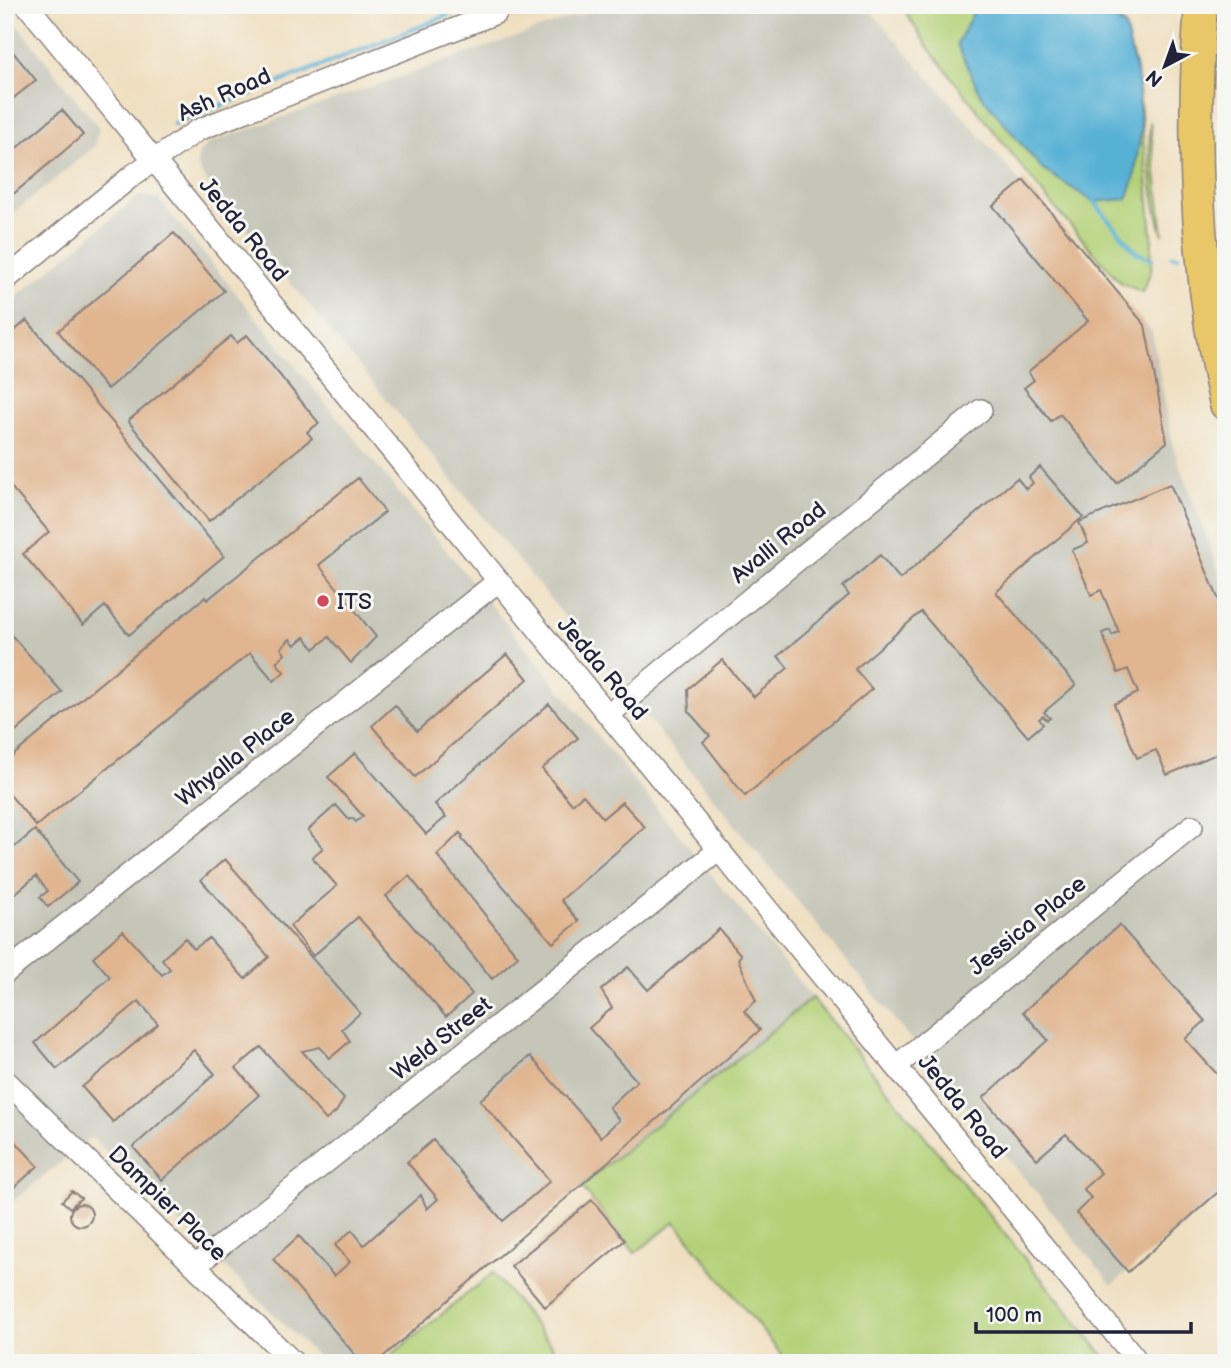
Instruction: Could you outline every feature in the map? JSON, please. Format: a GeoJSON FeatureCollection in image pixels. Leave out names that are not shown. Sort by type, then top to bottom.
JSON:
{"type":"FeatureCollection","features":[{"type":"Feature","properties":{"kind":"highway"},"geometry":{"type":"LineString","coordinates":[[1201,5],[1196,136],[1199,226],[1209,310],[1226,404]]}},
{"type":"Feature","properties":{"kind":"street","name":"Jedda Road"},"geometry":{"type":"LineString","coordinates":[[27,5],[1139,1363]]}},
{"type":"Feature","properties":{"kind":"street","name":"Ash Road"},"geometry":{"type":"LineString","coordinates":[[5,280],[154,160],[198,130],[496,13]]}},
{"type":"Feature","properties":{"kind":"street","name":"Avalli Road"},"geometry":{"type":"LineString","coordinates":[[608,715],[981,410]]}},
{"type":"Feature","properties":{"kind":"street","name":"Whyalla Place"},"geometry":{"type":"LineString","coordinates":[[5,973],[498,582]]}},
{"type":"Feature","properties":{"kind":"street","name":"Jessica Place"},"geometry":{"type":"LineString","coordinates":[[896,1066],[1192,826]]}},
{"type":"Feature","properties":{"kind":"street","name":"Weld Street"},"geometry":{"type":"LineString","coordinates":[[195,1266],[719,850]]}},
{"type":"Feature","properties":{"kind":"street","name":"Dampier Place"},"geometry":{"type":"LineString","coordinates":[[5,1080],[294,1363]]}},
{"type":"Feature","properties":{"kind":"shaded area"},"geometry":{"type":"Polygon","coordinates":[[[608,5],[865,5],[1152,332],[1173,447],[1226,590],[1226,1190],[1112,1285],[197,165],[199,153],[209,143],[608,5]]]}},
{"type":"Feature","properties":{"kind":"shaded area"},"geometry":{"type":"Polygon","coordinates":[[[17,25],[99,128],[94,147],[5,220],[5,34],[17,25]]]}},
{"type":"Feature","properties":{"kind":"shaded area"},"geometry":{"type":"Polygon","coordinates":[[[139,196],[158,198],[812,998],[365,1363],[324,1363],[91,1137],[5,1208],[5,306],[139,196]]]}},
{"type":"Feature","properties":{"kind":"green space"},"geometry":{"type":"Polygon","coordinates":[[[901,5],[1112,5],[1125,27],[1138,79],[1152,236],[1151,272],[1142,292],[1121,283],[1048,200],[927,46],[901,5]]]}},
{"type":"Feature","properties":{"kind":"green space"},"geometry":{"type":"Polygon","coordinates":[[[1150,121],[1163,235],[1151,179],[1150,121]]]}},
{"type":"Feature","properties":{"kind":"green space"},"geometry":{"type":"Polygon","coordinates":[[[812,998],[1110,1363],[788,1363],[675,1222],[635,1253],[581,1186],[812,998]]]}},
{"type":"Feature","properties":{"kind":"green space"},"geometry":{"type":"Polygon","coordinates":[[[493,1273],[566,1363],[388,1363],[385,1360],[493,1273]]]}},
{"type":"Feature","properties":{"kind":"water"},"geometry":{"type":"Polygon","coordinates":[[[982,5],[1086,5],[1106,13],[1125,27],[1138,79],[1141,130],[1134,180],[1127,199],[1094,202],[1042,169],[980,94],[957,44],[973,13],[982,5]]]}},
{"type":"Feature","properties":{"kind":"building"},"geometry":{"type":"Polygon","coordinates":[[[8,46],[36,80],[5,105],[5,49],[8,46]]]}},
{"type":"Feature","properties":{"kind":"building"},"geometry":{"type":"Polygon","coordinates":[[[62,110],[83,135],[5,201],[5,143],[13,151],[62,110]]]}},
{"type":"Feature","properties":{"kind":"building"},"geometry":{"type":"Polygon","coordinates":[[[1024,180],[1145,325],[1167,442],[1117,483],[1060,414],[1051,421],[1024,388],[1034,380],[1028,372],[1088,321],[993,206],[1024,180]]]}},
{"type":"Feature","properties":{"kind":"building"},"geometry":{"type":"Polygon","coordinates":[[[174,233],[224,291],[107,389],[58,331],[174,233]]]}},
{"type":"Feature","properties":{"kind":"building"},"geometry":{"type":"Polygon","coordinates":[[[27,320],[224,556],[129,635],[105,606],[83,625],[23,554],[49,532],[5,480],[5,339],[27,320]]]}},
{"type":"Feature","properties":{"kind":"building"},"geometry":{"type":"Polygon","coordinates":[[[247,335],[319,423],[307,432],[312,438],[209,521],[128,421],[231,336],[237,343],[247,335]]]}},
{"type":"Feature","properties":{"kind":"building"},"geometry":{"type":"Polygon","coordinates":[[[1040,467],[1083,517],[996,592],[1076,685],[1044,712],[1050,718],[1047,720],[1043,716],[1039,719],[1043,724],[1028,737],[921,612],[855,669],[872,689],[745,796],[703,742],[710,736],[689,712],[688,689],[722,660],[754,697],[788,668],[778,656],[849,595],[843,587],[880,555],[900,579],[1017,478],[1026,489],[1033,483],[1029,477],[1040,467]]]}},
{"type":"Feature","properties":{"kind":"building"},"geometry":{"type":"Polygon","coordinates":[[[358,478],[385,512],[319,565],[376,637],[351,663],[329,637],[314,649],[305,637],[295,645],[290,639],[281,648],[285,654],[276,662],[284,672],[274,681],[250,653],[36,826],[5,789],[5,762],[205,597],[207,600],[358,478]]]}},
{"type":"Feature","properties":{"kind":"building"},"geometry":{"type":"Polygon","coordinates":[[[1170,484],[1226,617],[1226,750],[1167,775],[1156,750],[1137,758],[1114,704],[1138,693],[1128,669],[1118,673],[1102,633],[1110,630],[1112,635],[1119,632],[1101,590],[1091,595],[1072,550],[1088,543],[1079,522],[1170,484]]]}},
{"type":"Feature","properties":{"kind":"building"},"geometry":{"type":"Polygon","coordinates":[[[5,628],[62,692],[5,741],[5,628]]]}},
{"type":"Feature","properties":{"kind":"building"},"geometry":{"type":"Polygon","coordinates":[[[507,654],[528,679],[415,777],[372,726],[395,705],[417,731],[507,654]]]}},
{"type":"Feature","properties":{"kind":"building"},"geometry":{"type":"Polygon","coordinates":[[[549,704],[578,738],[542,769],[572,804],[583,795],[603,818],[622,802],[645,827],[561,900],[579,921],[553,943],[461,838],[463,836],[460,833],[437,855],[518,956],[492,979],[409,876],[386,896],[472,994],[446,1017],[358,917],[313,956],[290,926],[337,886],[312,857],[323,848],[308,830],[336,805],[349,820],[352,818],[356,822],[363,816],[328,777],[355,753],[426,834],[446,817],[435,804],[549,704]]]}},
{"type":"Feature","properties":{"kind":"building"},"geometry":{"type":"Polygon","coordinates":[[[35,830],[78,882],[48,907],[40,897],[48,891],[36,876],[5,902],[5,855],[35,830]]]}},
{"type":"Feature","properties":{"kind":"building"},"geometry":{"type":"Polygon","coordinates":[[[225,859],[360,1013],[342,1029],[350,1041],[330,1058],[320,1047],[302,1051],[344,1099],[336,1112],[326,1120],[261,1047],[236,1068],[259,1095],[162,1180],[133,1147],[215,1074],[194,1050],[113,1122],[82,1087],[158,1024],[139,1001],[57,1069],[35,1043],[110,977],[93,957],[123,931],[162,975],[170,969],[162,959],[185,938],[194,949],[209,938],[245,979],[269,957],[201,880],[225,859]]]}},
{"type":"Feature","properties":{"kind":"building"},"geometry":{"type":"Polygon","coordinates":[[[1119,925],[1205,1021],[1185,1039],[1226,1084],[1226,1185],[1128,1272],[1076,1213],[1091,1198],[1083,1189],[1101,1173],[1066,1134],[1037,1159],[983,1098],[1048,1040],[1023,1012],[1119,925]]]}},
{"type":"Feature","properties":{"kind":"building"},"geometry":{"type":"Polygon","coordinates":[[[719,929],[741,955],[738,959],[756,1001],[744,1011],[760,1030],[376,1363],[362,1363],[273,1259],[299,1236],[334,1276],[350,1262],[335,1245],[352,1230],[364,1245],[421,1195],[427,1209],[438,1199],[407,1162],[433,1140],[503,1221],[550,1181],[480,1100],[530,1056],[601,1137],[619,1120],[609,1107],[637,1081],[589,1028],[612,1008],[601,990],[628,967],[648,990],[719,929]]]}},
{"type":"Feature","properties":{"kind":"building"},"geometry":{"type":"Polygon","coordinates":[[[5,1130],[38,1166],[9,1192],[5,1192],[5,1130]]]}},
{"type":"Feature","properties":{"kind":"building"},"geometry":{"type":"Polygon","coordinates":[[[72,1191],[81,1198],[70,1208],[62,1201],[72,1191]]]}},
{"type":"Feature","properties":{"kind":"building"},"geometry":{"type":"Polygon","coordinates":[[[592,1200],[625,1240],[545,1307],[511,1266],[592,1200]]]}},
{"type":"Feature","properties":{"kind":"building"},"geometry":{"type":"Polygon","coordinates":[[[81,1204],[89,1207],[92,1215],[89,1223],[81,1226],[73,1223],[70,1215],[73,1207],[81,1204]]]}},
{"type":"Feature","properties":{"kind":"waterway"},"geometry":{"type":"LineString","coordinates":[[174,124],[439,19],[466,5]]}},
{"type":"Feature","properties":{"kind":"waterway"},"geometry":{"type":"LineString","coordinates":[[1094,198],[1094,202],[1137,253],[1152,259]]}},
{"type":"Feature","properties":{"kind":"waterway"},"geometry":{"type":"LineString","coordinates":[[1213,251],[1226,249]]}},
{"type":"Feature","properties":{"kind":"waterway"},"geometry":{"type":"LineString","coordinates":[[1172,256],[1178,256]]}},
{"type":"Feature","properties":{"kind":"place","name":"ITS"},"geometry":{"type":"Point","coordinates":[323,601]}}]}
